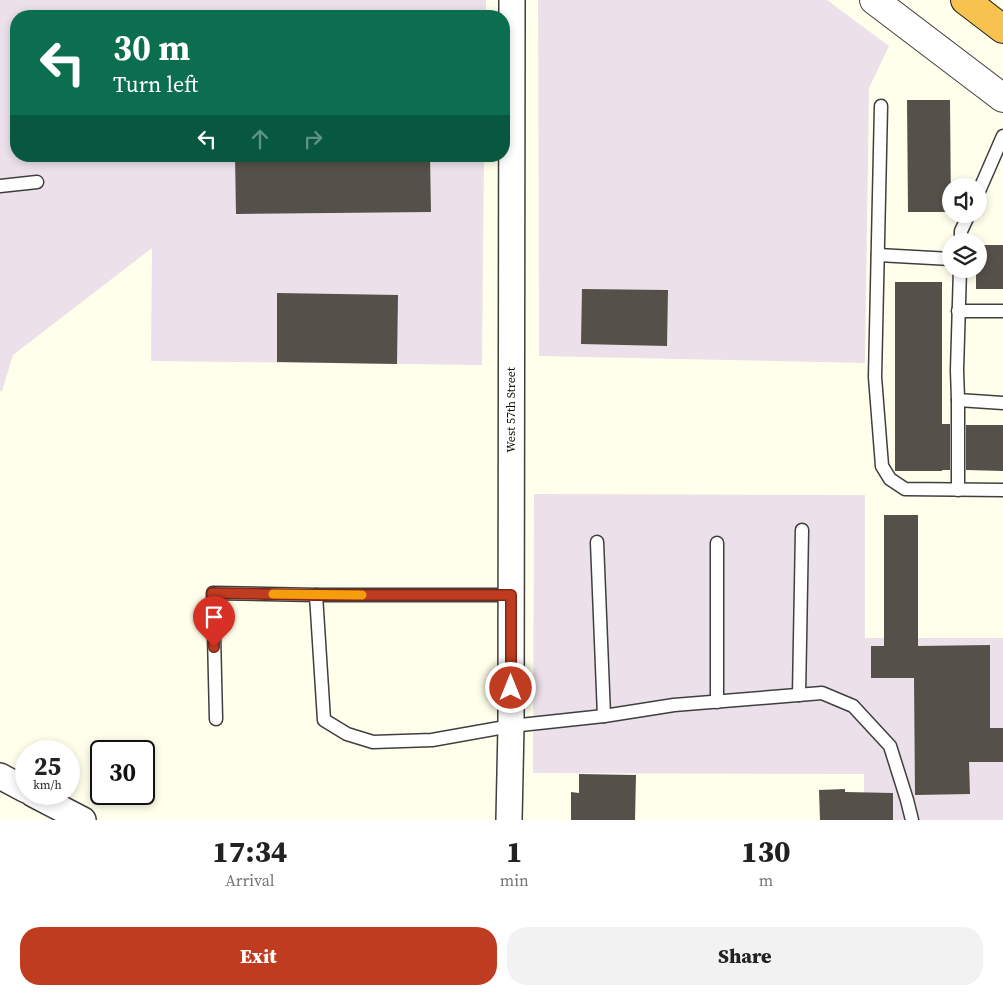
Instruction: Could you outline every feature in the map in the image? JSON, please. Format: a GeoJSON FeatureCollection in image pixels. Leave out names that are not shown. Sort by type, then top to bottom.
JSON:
{"type":"FeatureCollection","features":[{"type":"Feature","properties":{"kind":"highway"},"geometry":{"type":"LineString","coordinates":[[965,0],[1003,29]]}},
{"type":"Feature","properties":{"kind":"street","name":"West 57th Street"},"geometry":{"type":"LineString","coordinates":[[509,820],[511,726],[512,0]]}},
{"type":"Feature","properties":{"kind":"street"},"geometry":{"type":"LineString","coordinates":[[874,0],[1003,98]]}},
{"type":"Feature","properties":{"kind":"street"},"geometry":{"type":"LineString","coordinates":[[0,776],[15,784]]}},
{"type":"Feature","properties":{"kind":"street"},"geometry":{"type":"LineString","coordinates":[[54,805],[83,820]]}},
{"type":"Feature","properties":{"kind":"lane"},"geometry":{"type":"LineString","coordinates":[[882,106],[875,377],[882,466],[890,479],[905,489],[1003,490]]}},
{"type":"Feature","properties":{"kind":"lane"},"geometry":{"type":"LineString","coordinates":[[985,178],[1003,136]]}},
{"type":"Feature","properties":{"kind":"lane"},"geometry":{"type":"LineString","coordinates":[[0,186],[37,182]]}},
{"type":"Feature","properties":{"kind":"lane"},"geometry":{"type":"LineString","coordinates":[[878,255],[942,259]]}},
{"type":"Feature","properties":{"kind":"lane"},"geometry":{"type":"LineString","coordinates":[[958,490],[957,370],[960,278]]}},
{"type":"Feature","properties":{"kind":"lane"},"geometry":{"type":"LineString","coordinates":[[958,311],[1003,311]]}},
{"type":"Feature","properties":{"kind":"lane"},"geometry":{"type":"LineString","coordinates":[[958,400],[1003,403]]}},
{"type":"Feature","properties":{"kind":"lane"},"geometry":{"type":"LineString","coordinates":[[800,695],[802,530]]}},
{"type":"Feature","properties":{"kind":"lane"},"geometry":{"type":"LineString","coordinates":[[597,542],[604,716]]}},
{"type":"Feature","properties":{"kind":"lane"},"geometry":{"type":"LineString","coordinates":[[717,543],[717,702]]}},
{"type":"Feature","properties":{"kind":"lane"},"geometry":{"type":"LineString","coordinates":[[216,719],[212,593],[511,595]]}},
{"type":"Feature","properties":{"kind":"lane"},"geometry":{"type":"LineString","coordinates":[[316,595],[324,720],[347,734],[373,742],[432,740],[511,726],[604,716],[674,705],[822,693],[853,706],[890,746],[912,820]]}},
{"type":"Feature","properties":{"kind":"shaded area"},"geometry":{"type":"Polygon","coordinates":[[[0,0],[486,0],[486,10],[10,10],[10,162],[484,162],[482,365],[151,361],[152,248],[13,355],[2,391],[0,391],[0,0]]]}},
{"type":"Feature","properties":{"kind":"shaded area"},"geometry":{"type":"Polygon","coordinates":[[[538,0],[827,0],[889,46],[869,88],[865,363],[539,356],[538,0]]]}},
{"type":"Feature","properties":{"kind":"shaded area"},"geometry":{"type":"Polygon","coordinates":[[[534,494],[865,495],[865,638],[1003,638],[1003,820],[864,820],[864,774],[533,773],[534,494]]]}},
{"type":"Feature","properties":{"kind":"building"},"geometry":{"type":"Polygon","coordinates":[[[907,100],[950,100],[951,178],[942,178],[942,212],[908,212],[907,100]]]}},
{"type":"Feature","properties":{"kind":"building"},"geometry":{"type":"Polygon","coordinates":[[[235,162],[430,162],[431,212],[236,214],[235,162]]]}},
{"type":"Feature","properties":{"kind":"building"},"geometry":{"type":"Polygon","coordinates":[[[987,245],[1003,245],[1003,289],[976,289],[976,278],[987,278],[987,245]]]}},
{"type":"Feature","properties":{"kind":"building"},"geometry":{"type":"Polygon","coordinates":[[[895,282],[942,282],[942,424],[950,424],[950,470],[895,471],[895,282]]]}},
{"type":"Feature","properties":{"kind":"building"},"geometry":{"type":"Polygon","coordinates":[[[582,289],[668,290],[667,346],[581,344],[582,289]]]}},
{"type":"Feature","properties":{"kind":"building"},"geometry":{"type":"Polygon","coordinates":[[[277,293],[398,295],[397,364],[277,362],[277,293]]]}},
{"type":"Feature","properties":{"kind":"building"},"geometry":{"type":"Polygon","coordinates":[[[966,425],[1003,425],[1003,471],[966,470],[966,425]]]}},
{"type":"Feature","properties":{"kind":"building"},"geometry":{"type":"Polygon","coordinates":[[[884,515],[918,515],[918,646],[990,645],[990,728],[1003,728],[1003,762],[969,762],[970,794],[915,795],[914,678],[871,678],[871,646],[884,646],[884,515]]]}},
{"type":"Feature","properties":{"kind":"building"},"geometry":{"type":"Polygon","coordinates":[[[579,774],[636,775],[635,820],[571,820],[571,792],[579,793],[579,774]]]}},
{"type":"Feature","properties":{"kind":"building"},"geometry":{"type":"Polygon","coordinates":[[[845,789],[845,792],[893,793],[893,820],[820,820],[819,790],[845,789]]]}},
{"type":"Feature","properties":{"kind":"slow traffic"},"geometry":{"type":"LineString","coordinates":[[273,594],[362,595]]}},
{"type":"Feature","properties":{"kind":"route"},"geometry":{"type":"LineString","coordinates":[[214,647],[212,593],[511,595],[511,688]]}}]}
